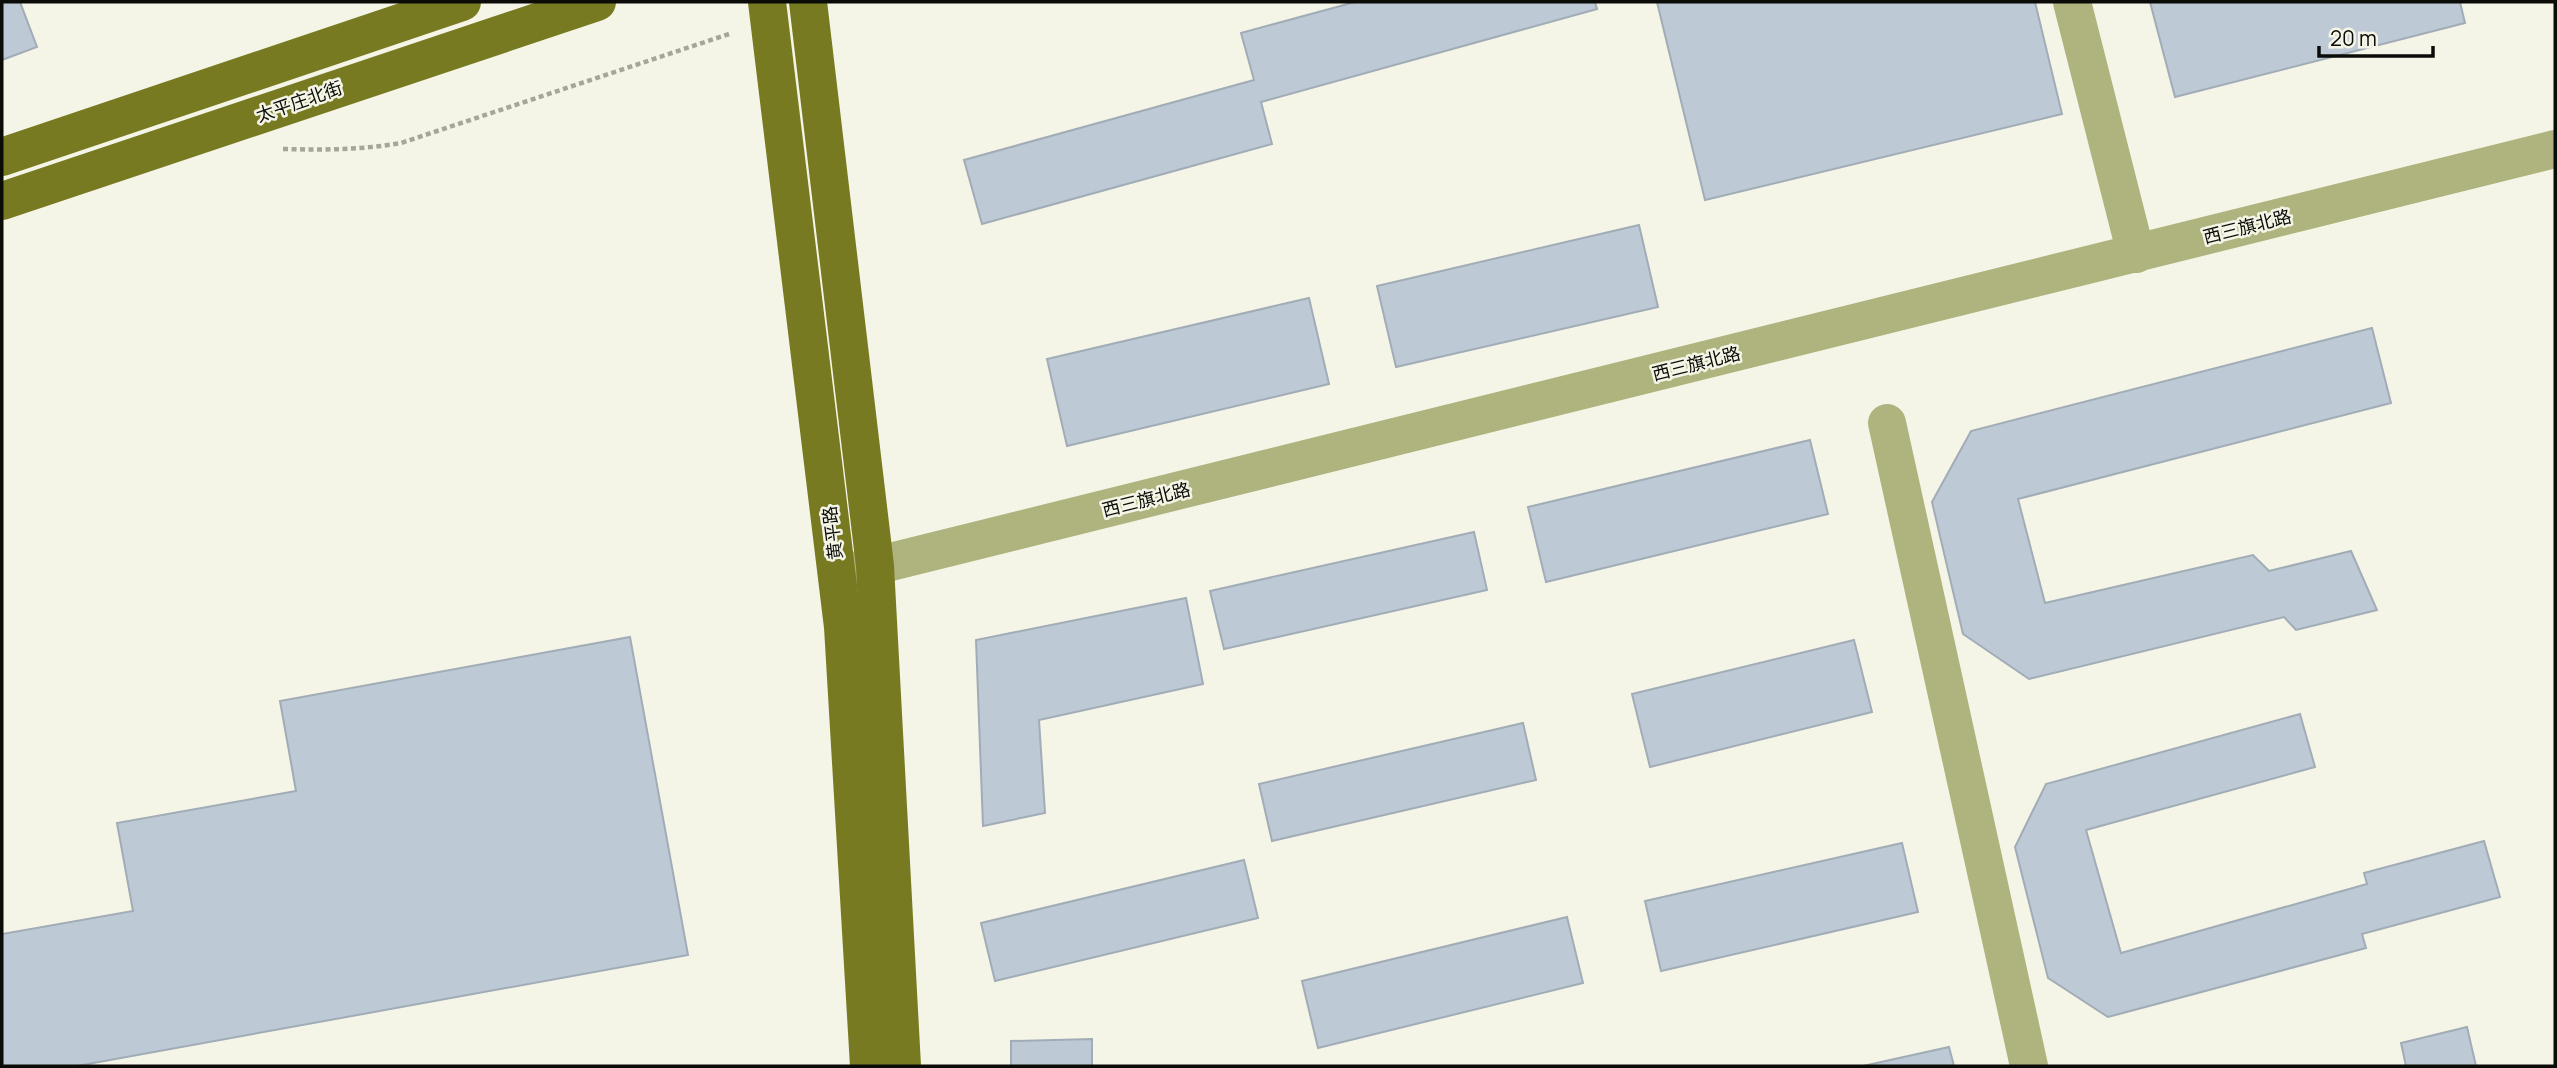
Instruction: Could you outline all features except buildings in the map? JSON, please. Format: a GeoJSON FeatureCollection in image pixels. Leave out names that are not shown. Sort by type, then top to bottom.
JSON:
{"type":"FeatureCollection","features":[{"type":"Feature","properties":{"kind":"main road"},"geometry":{"type":"LineString","coordinates":[[2,157],[462,2]]}},
{"type":"Feature","properties":{"kind":"main road","name":"太平庄北街"},"geometry":{"type":"LineString","coordinates":[[2,201],[597,2]]}},
{"type":"Feature","properties":{"kind":"main road","name":"黄平路"},"geometry":{"type":"LineString","coordinates":[[767,2],[843,627],[869,1066]]}},
{"type":"Feature","properties":{"kind":"main road"},"geometry":{"type":"LineString","coordinates":[[808,2],[875,566],[902,1066]]}},
{"type":"Feature","properties":{"kind":"street"},"geometry":{"type":"LineString","coordinates":[[2072,2],[2136,254]]}},
{"type":"Feature","properties":{"kind":"street","name":"西三旗北路"},"geometry":{"type":"LineString","coordinates":[[837,575],[2555,149]]}},
{"type":"Feature","properties":{"kind":"street"},"geometry":{"type":"LineString","coordinates":[[1887,423],[2029,1066]]}},
{"type":"Feature","properties":{"kind":"path"},"geometry":{"type":"LineString","coordinates":[[271,149],[345,150],[401,143],[673,53]]}}]}
